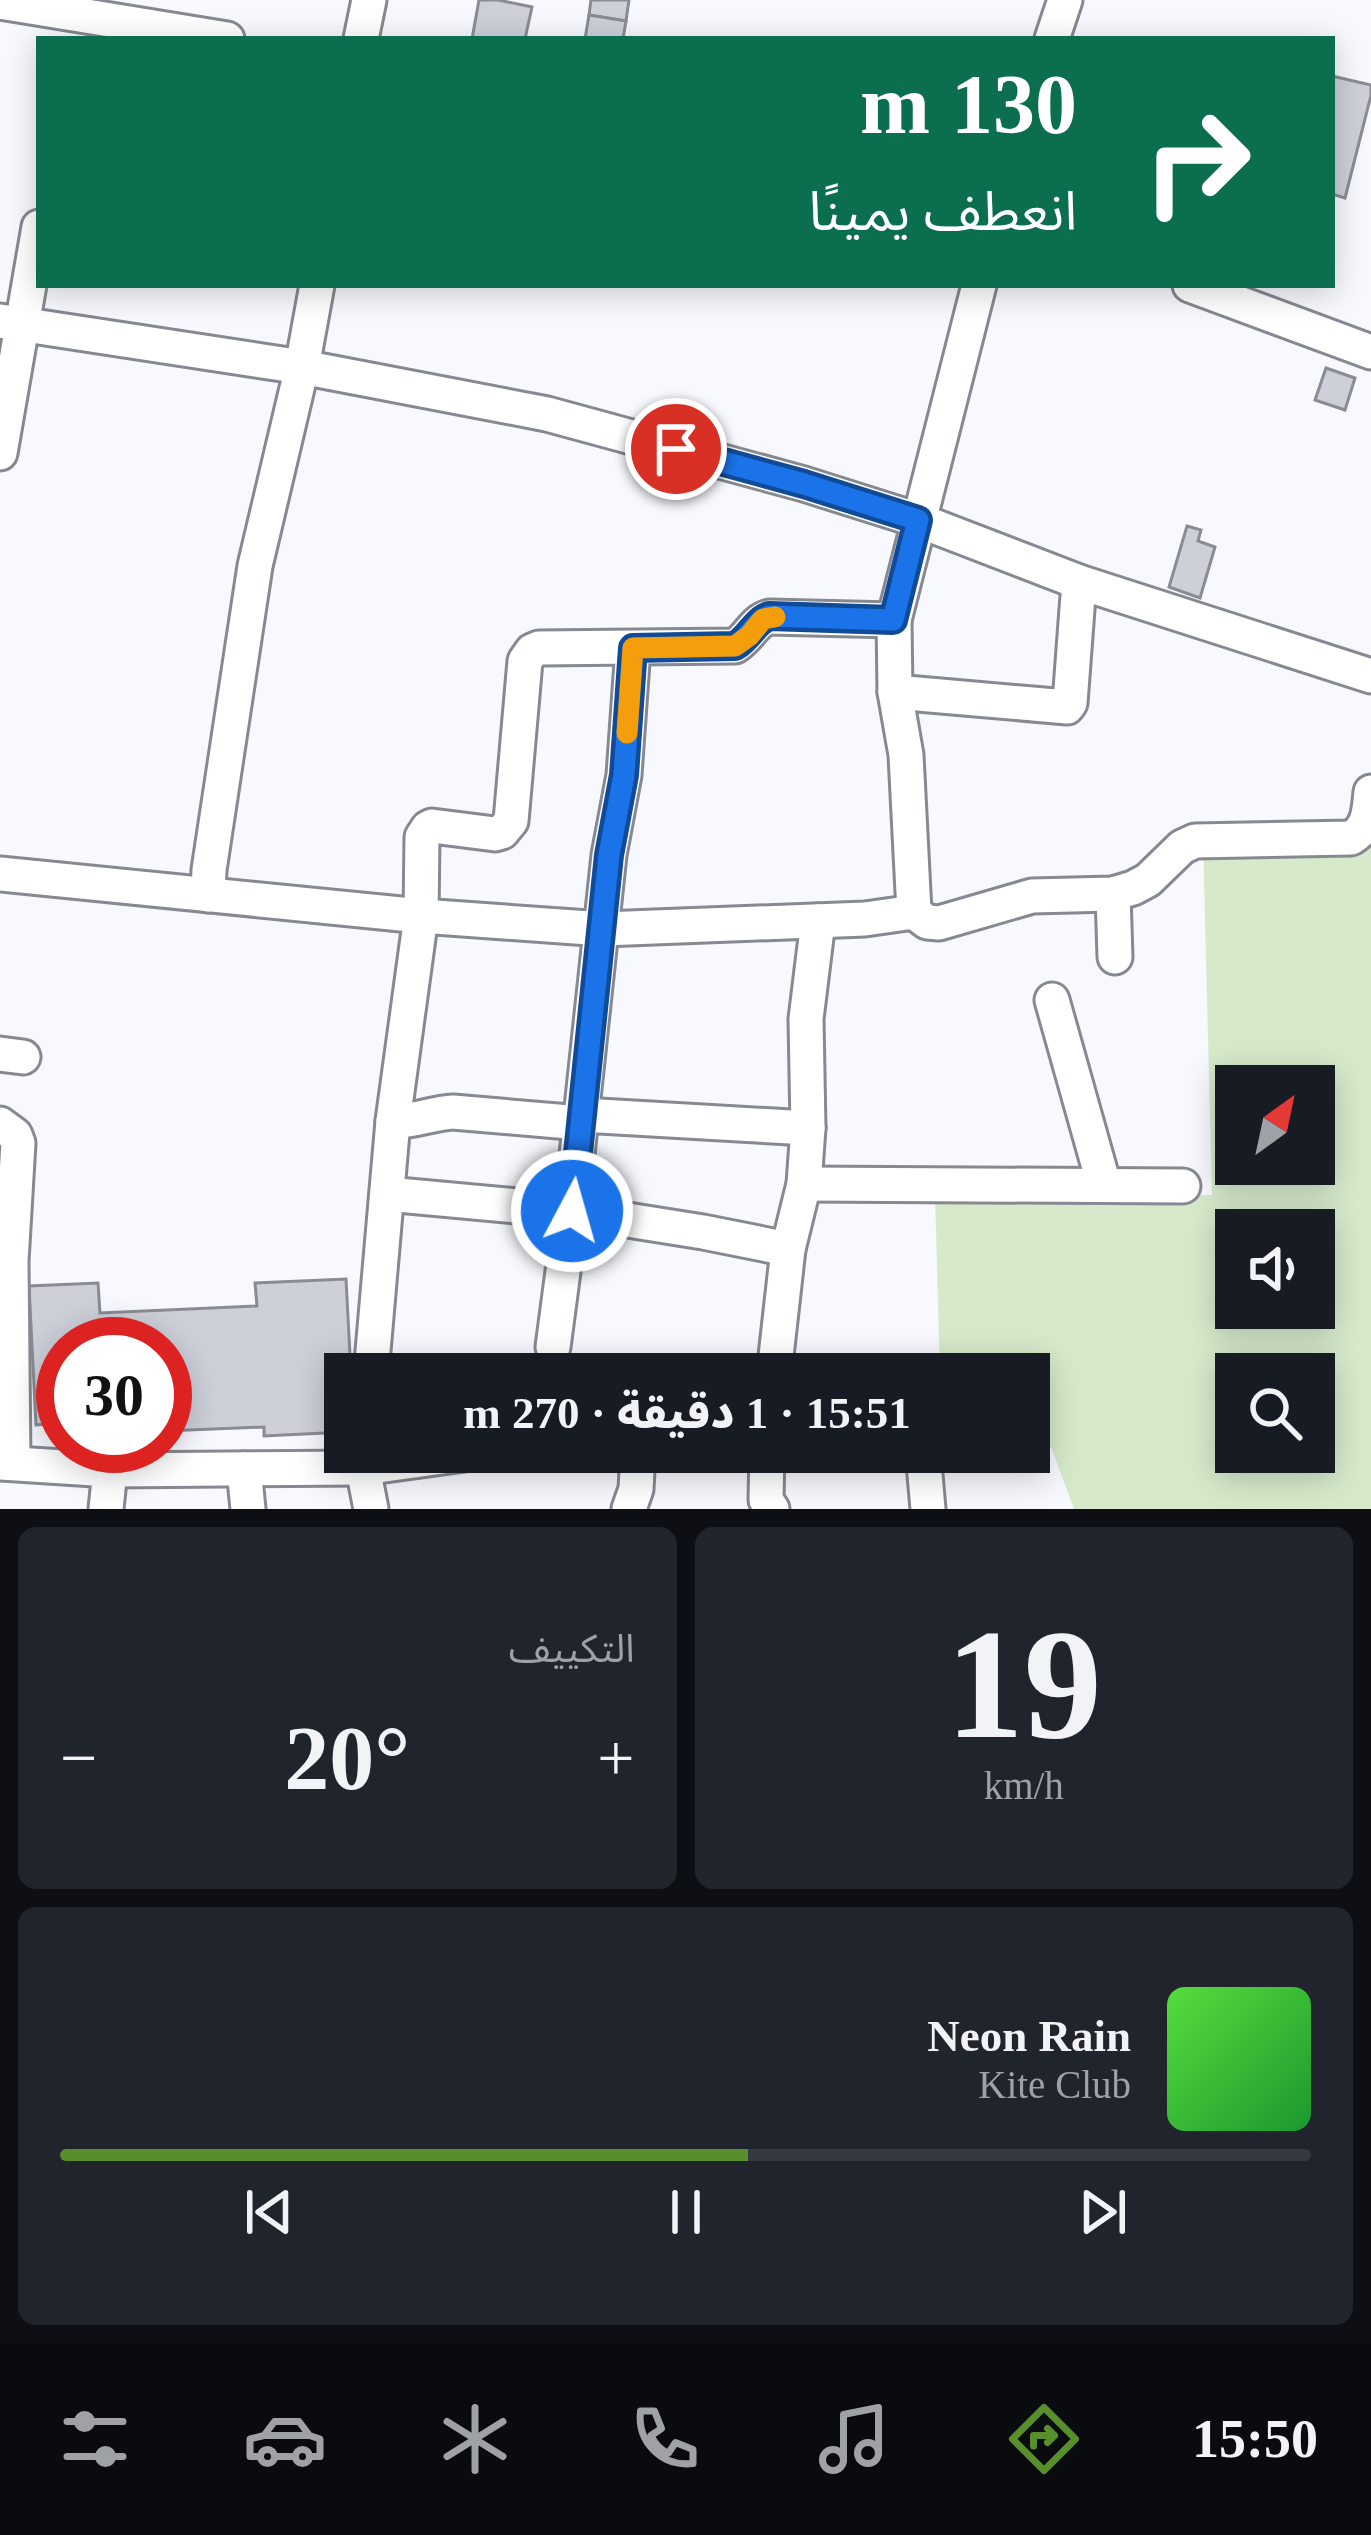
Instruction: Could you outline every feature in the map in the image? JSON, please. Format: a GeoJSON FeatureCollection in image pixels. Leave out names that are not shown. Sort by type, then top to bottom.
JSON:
{"type":"FeatureCollection","features":[{"type":"Feature","properties":{"kind":"street"},"geometry":{"type":"LineString","coordinates":[[362,36],[369,0]]}},
{"type":"Feature","properties":{"kind":"street"},"geometry":{"type":"LineString","coordinates":[[1053,36],[1065,0]]}},
{"type":"Feature","properties":{"kind":"street"},"geometry":{"type":"LineString","coordinates":[[0,2],[206,36]]}},
{"type":"Feature","properties":{"kind":"street"},"geometry":{"type":"LineString","coordinates":[[0,452],[12,323],[36,238]]}},
{"type":"Feature","properties":{"kind":"street"},"geometry":{"type":"LineString","coordinates":[[208,896],[255,566],[316,288]]}},
{"type":"Feature","properties":{"kind":"street"},"geometry":{"type":"LineString","coordinates":[[914,912],[893,620],[978,288]]}},
{"type":"Feature","properties":{"kind":"street"},"geometry":{"type":"LineString","coordinates":[[1198,288],[1371,352]]}},
{"type":"Feature","properties":{"kind":"street"},"geometry":{"type":"LineString","coordinates":[[12,323],[302,367],[547,414],[918,520],[1079,582],[1371,675]]}},
{"type":"Feature","properties":{"kind":"street"},"geometry":{"type":"LineString","coordinates":[[895,692],[1067,707],[1079,582]]}},
{"type":"Feature","properties":{"kind":"street"},"geometry":{"type":"LineString","coordinates":[[373,1353],[393,1121],[421,916],[422,837],[433,826],[494,834],[508,828],[528,655],[539,648],[735,646],[769,616],[893,620]]}},
{"type":"Feature","properties":{"kind":"street"},"geometry":{"type":"LineString","coordinates":[[553,1347],[609,855],[624,775],[633,648]]}},
{"type":"Feature","properties":{"kind":"street"},"geometry":{"type":"LineString","coordinates":[[0,874],[603,929],[866,919],[914,912],[927,922],[939,923],[1032,896],[1113,894],[1148,880],[1182,847],[1196,841],[1351,838],[1366,824],[1371,792]]}},
{"type":"Feature","properties":{"kind":"street"},"geometry":{"type":"LineString","coordinates":[[1113,894],[1115,957]]}},
{"type":"Feature","properties":{"kind":"street"},"geometry":{"type":"LineString","coordinates":[[776,1353],[788,1249],[804,1184],[806,1018],[818,921]]}},
{"type":"Feature","properties":{"kind":"street"},"geometry":{"type":"LineString","coordinates":[[1052,1000],[1104,1185]]}},
{"type":"Feature","properties":{"kind":"street"},"geometry":{"type":"LineString","coordinates":[[393,1121],[412,1122],[453,1112],[808,1128]]}},
{"type":"Feature","properties":{"kind":"street"},"geometry":{"type":"LineString","coordinates":[[0,1124],[18,1143],[6,1261],[6,1463],[36,1465]]}},
{"type":"Feature","properties":{"kind":"street"},"geometry":{"type":"LineString","coordinates":[[804,1184],[1183,1186]]}},
{"type":"Feature","properties":{"kind":"street"},"geometry":{"type":"LineString","coordinates":[[387,1194],[572,1211],[788,1249]]}},
{"type":"Feature","properties":{"kind":"street"},"geometry":{"type":"LineString","coordinates":[[192,1469],[324,1463]]}},
{"type":"Feature","properties":{"kind":"street"},"geometry":{"type":"LineString","coordinates":[[244,1469],[248,1509]]}},
{"type":"Feature","properties":{"kind":"street"},"geometry":{"type":"LineString","coordinates":[[106,1509],[110,1473]]}},
{"type":"Feature","properties":{"kind":"street"},"geometry":{"type":"LineString","coordinates":[[366,1473],[371,1509]]}},
{"type":"Feature","properties":{"kind":"street"},"geometry":{"type":"LineString","coordinates":[[629,1509],[637,1473]]}},
{"type":"Feature","properties":{"kind":"street"},"geometry":{"type":"LineString","coordinates":[[767,1473],[766,1500],[772,1509]]}},
{"type":"Feature","properties":{"kind":"street"},"geometry":{"type":"LineString","coordinates":[[925,1473],[928,1509]]}},
{"type":"Feature","properties":{"kind":"green space"},"geometry":{"type":"Polygon","coordinates":[[[1203,841],[1371,841],[1371,1509],[1074,1509],[1050,1447],[1050,1353],[939,1353],[935,1193],[1212,1195],[1203,841]]]}},
{"type":"Feature","properties":{"kind":"building"},"geometry":{"type":"Polygon","coordinates":[[[479,0],[532,7],[526,36],[473,36],[479,0]]]}},
{"type":"Feature","properties":{"kind":"building"},"geometry":{"type":"Polygon","coordinates":[[[591,0],[629,0],[626,21],[589,15],[591,0]]]}},
{"type":"Feature","properties":{"kind":"building"},"geometry":{"type":"Polygon","coordinates":[[[589,15],[626,21],[624,36],[586,36],[589,15]]]}},
{"type":"Feature","properties":{"kind":"building"},"geometry":{"type":"Polygon","coordinates":[[[1335,77],[1371,85],[1345,198],[1335,195],[1335,77]]]}},
{"type":"Feature","properties":{"kind":"building"},"geometry":{"type":"Polygon","coordinates":[[[1326,368],[1355,378],[1345,410],[1315,400],[1326,368]]]}},
{"type":"Feature","properties":{"kind":"building"},"geometry":{"type":"Polygon","coordinates":[[[1187,526],[1201,530],[1198,541],[1215,547],[1200,598],[1169,587],[1187,526]]]}},
{"type":"Feature","properties":{"kind":"building"},"geometry":{"type":"Polygon","coordinates":[[[346,1279],[350,1353],[324,1353],[324,1433],[264,1436],[264,1427],[192,1430],[192,1317],[36,1317],[36,1425],[29,1286],[98,1283],[100,1313],[257,1306],[255,1283],[346,1279]]]}},
{"type":"Feature","properties":{"kind":"slow traffic"},"geometry":{"type":"LineString","coordinates":[[627,733],[633,648],[735,646],[763,619],[775,617]]}},
{"type":"Feature","properties":{"kind":"route"},"geometry":{"type":"LineString","coordinates":[[572,1211],[609,855],[624,775],[633,648],[735,646],[769,616],[893,620],[918,520],[676,449]]}}]}
